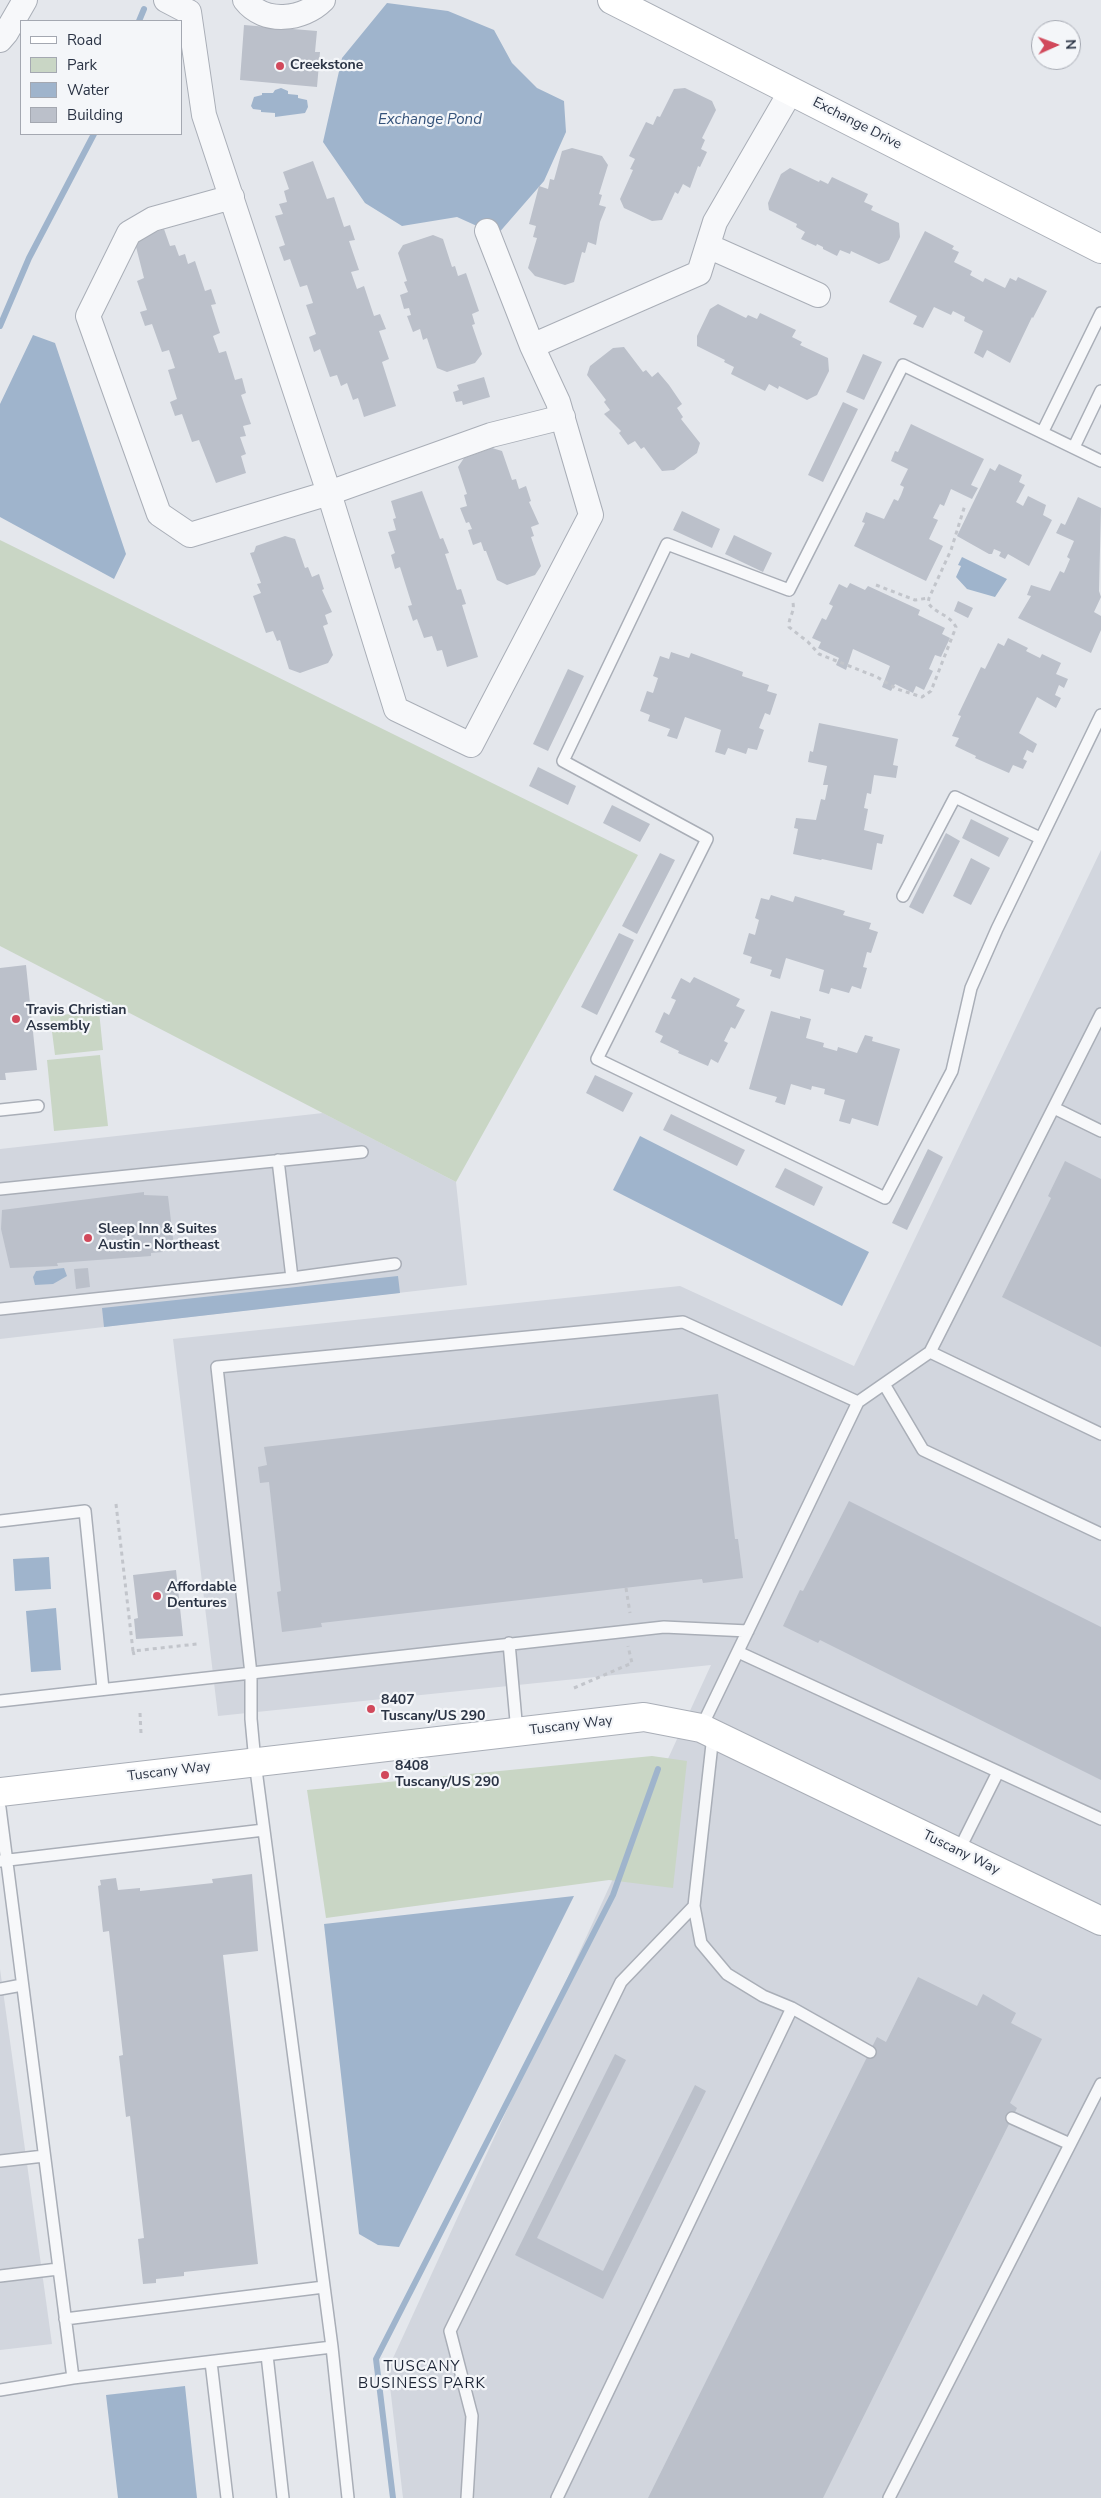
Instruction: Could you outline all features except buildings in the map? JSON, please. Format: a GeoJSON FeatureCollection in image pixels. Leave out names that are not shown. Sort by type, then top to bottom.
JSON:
{"type":"FeatureCollection","features":[{"type":"Feature","properties":{"kind":"street"},"geometry":{"type":"LineString","coordinates":[[0,40],[25,0]]}},
{"type":"Feature","properties":{"kind":"street"},"geometry":{"type":"LineString","coordinates":[[166,0],[198,6],[204,116],[329,493],[396,709],[471,745],[591,515],[563,417],[486,232]]}},
{"type":"Feature","properties":{"kind":"street"},"geometry":{"type":"LineString","coordinates":[[246,0],[260,12],[274,16],[294,16],[309,12],[323,0]]}},
{"type":"Feature","properties":{"kind":"street","name":"Exchange Drive"},"geometry":{"type":"LineString","coordinates":[[612,0],[1101,248]]}},
{"type":"Feature","properties":{"kind":"street"},"geometry":{"type":"LineString","coordinates":[[532,346],[699,273],[715,222],[791,91]]}},
{"type":"Feature","properties":{"kind":"street"},"geometry":{"type":"LineString","coordinates":[[232,198],[153,218],[130,233],[88,316],[159,514],[190,535],[329,493],[491,435],[563,417]]}},
{"type":"Feature","properties":{"kind":"street"},"geometry":{"type":"LineString","coordinates":[[708,246],[818,295]]}},
{"type":"Feature","properties":{"kind":"street","name":"Tuscany Way"},"geometry":{"type":"LineString","coordinates":[[0,1792],[644,1717],[707,1730],[1101,1921]]}},
{"type":"Feature","properties":{"kind":"lane"},"geometry":{"type":"LineString","coordinates":[[1043,432],[1101,313]]}},
{"type":"Feature","properties":{"kind":"lane"},"geometry":{"type":"LineString","coordinates":[[1101,461],[903,365],[789,590],[667,544],[563,761],[707,838],[596,1059],[885,1198],[952,1071],[971,988],[1040,838],[1101,715]]}},
{"type":"Feature","properties":{"kind":"lane"},"geometry":{"type":"LineString","coordinates":[[1074,447],[1101,391]]}},
{"type":"Feature","properties":{"kind":"lane"},"geometry":{"type":"LineString","coordinates":[[903,896],[955,797],[1040,838]]}},
{"type":"Feature","properties":{"kind":"lane"},"geometry":{"type":"LineString","coordinates":[[870,2052],[792,2008],[764,1996],[727,1974],[701,1943],[694,1906],[707,1730],[738,1652],[858,1402],[930,1352],[1054,1108],[1096,1038],[1101,1014]]}},
{"type":"Feature","properties":{"kind":"lane"},"geometry":{"type":"LineString","coordinates":[[0,1110],[38,1106]]}},
{"type":"Feature","properties":{"kind":"lane"},"geometry":{"type":"LineString","coordinates":[[1054,1108],[1101,1131]]}},
{"type":"Feature","properties":{"kind":"lane"},"geometry":{"type":"LineString","coordinates":[[0,1189],[362,1152]]}},
{"type":"Feature","properties":{"kind":"lane"},"geometry":{"type":"LineString","coordinates":[[278,1160],[292,1278]]}},
{"type":"Feature","properties":{"kind":"lane"},"geometry":{"type":"LineString","coordinates":[[0,1309],[292,1278],[395,1264]]}},
{"type":"Feature","properties":{"kind":"lane"},"geometry":{"type":"LineString","coordinates":[[348,2498],[332,2347],[255,1762],[251,1719],[251,1674],[217,1367],[683,1322],[858,1402]]}},
{"type":"Feature","properties":{"kind":"lane"},"geometry":{"type":"LineString","coordinates":[[930,1352],[1101,1434]]}},
{"type":"Feature","properties":{"kind":"lane"},"geometry":{"type":"LineString","coordinates":[[884,1384],[924,1450],[1101,1534]]}},
{"type":"Feature","properties":{"kind":"lane"},"geometry":{"type":"LineString","coordinates":[[0,1521],[85,1511],[103,1689]]}},
{"type":"Feature","properties":{"kind":"lane"},"geometry":{"type":"LineString","coordinates":[[0,1701],[664,1627],[748,1631]]}},
{"type":"Feature","properties":{"kind":"lane"},"geometry":{"type":"LineString","coordinates":[[509,1643],[517,1732]]}},
{"type":"Feature","properties":{"kind":"lane"},"geometry":{"type":"LineString","coordinates":[[738,1652],[1101,1819]]}},
{"type":"Feature","properties":{"kind":"lane"},"geometry":{"type":"LineString","coordinates":[[958,1852],[998,1772]]}},
{"type":"Feature","properties":{"kind":"lane"},"geometry":{"type":"LineString","coordinates":[[0,1808],[4,1861],[73,2378]]}},
{"type":"Feature","properties":{"kind":"lane"},"geometry":{"type":"LineString","coordinates":[[4,1861],[264,1830]]}},
{"type":"Feature","properties":{"kind":"lane"},"geometry":{"type":"LineString","coordinates":[[467,2498],[472,2416],[450,2331],[621,1982],[694,1906]]}},
{"type":"Feature","properties":{"kind":"lane"},"geometry":{"type":"LineString","coordinates":[[0,1989],[22,1986]]}},
{"type":"Feature","properties":{"kind":"lane"},"geometry":{"type":"LineString","coordinates":[[557,2498],[792,2008]]}},
{"type":"Feature","properties":{"kind":"lane"},"geometry":{"type":"LineString","coordinates":[[889,2498],[1101,2084]]}},
{"type":"Feature","properties":{"kind":"lane"},"geometry":{"type":"LineString","coordinates":[[1012,2118],[1070,2144]]}},
{"type":"Feature","properties":{"kind":"lane"},"geometry":{"type":"LineString","coordinates":[[0,2160],[44,2156]]}},
{"type":"Feature","properties":{"kind":"lane"},"geometry":{"type":"LineString","coordinates":[[0,2276],[58,2269]]}},
{"type":"Feature","properties":{"kind":"lane"},"geometry":{"type":"LineString","coordinates":[[65,2319],[324,2287]]}},
{"type":"Feature","properties":{"kind":"lane"},"geometry":{"type":"LineString","coordinates":[[0,2390],[73,2378],[332,2347]]}},
{"type":"Feature","properties":{"kind":"lane"},"geometry":{"type":"LineString","coordinates":[[267,2355],[284,2498]]}},
{"type":"Feature","properties":{"kind":"lane"},"geometry":{"type":"LineString","coordinates":[[211,2362],[227,2498]]}},
{"type":"Feature","properties":{"kind":"path"},"geometry":{"type":"LineString","coordinates":[[789,590],[794,609],[789,627],[808,642],[819,654],[877,677],[897,689],[922,697],[931,691],[956,627],[948,616],[932,608],[928,602],[951,550],[965,505]]}},
{"type":"Feature","properties":{"kind":"path"},"geometry":{"type":"LineString","coordinates":[[876,586],[914,600],[929,598]]}},
{"type":"Feature","properties":{"kind":"path"},"geometry":{"type":"LineString","coordinates":[[116,1504],[133,1653],[197,1644]]}},
{"type":"Feature","properties":{"kind":"path"},"geometry":{"type":"LineString","coordinates":[[626,1588],[630,1613]]}},
{"type":"Feature","properties":{"kind":"path"},"geometry":{"type":"LineString","coordinates":[[574,1688],[632,1663],[628,1645]]}},
{"type":"Feature","properties":{"kind":"path"},"geometry":{"type":"LineString","coordinates":[[140,1713],[141,1733]]}},
{"type":"Feature","properties":{"kind":"shaded area"},"geometry":{"type":"Polygon","coordinates":[[[1101,850],[1101,2498],[403,2498],[388,2369],[711,1665],[218,1716],[173,1339],[680,1286],[854,1366],[1101,850]]]}},
{"type":"Feature","properties":{"kind":"shaded area"},"geometry":{"type":"Polygon","coordinates":[[[323,1113],[456,1182],[467,1285],[0,1339],[0,1149],[323,1113]]]}},
{"type":"Feature","properties":{"kind":"shaded area"},"geometry":{"type":"Polygon","coordinates":[[[0,1969],[52,2344],[0,2350],[0,1969]]]}},
{"type":"Feature","properties":{"kind":"green space"},"geometry":{"type":"Polygon","coordinates":[[[0,540],[638,855],[456,1182],[0,946],[0,540]]]}},
{"type":"Feature","properties":{"kind":"green space"},"geometry":{"type":"Polygon","coordinates":[[[99,1011],[103,1050],[55,1055],[50,1016],[99,1011]]]}},
{"type":"Feature","properties":{"kind":"green space"},"geometry":{"type":"Polygon","coordinates":[[[100,1055],[108,1126],[54,1131],[47,1060],[100,1055]]]}},
{"type":"Feature","properties":{"kind":"green space"},"geometry":{"type":"Polygon","coordinates":[[[652,1756],[687,1761],[673,1888],[609,1880],[326,1918],[307,1790],[652,1756]]]}},
{"type":"Feature","properties":{"kind":"water","name":"Exchange Pond"},"geometry":{"type":"Polygon","coordinates":[[[387,3],[448,11],[494,30],[512,63],[537,88],[564,101],[566,132],[544,181],[497,235],[457,217],[402,226],[365,203],[323,142],[342,58],[387,3]]]}},
{"type":"Feature","properties":{"kind":"water"},"geometry":{"type":"Polygon","coordinates":[[[281,88],[288,91],[288,94],[298,95],[298,98],[307,100],[308,107],[305,113],[275,117],[275,113],[261,112],[261,110],[253,109],[251,106],[254,97],[262,95],[262,93],[273,93],[281,88]]]}},
{"type":"Feature","properties":{"kind":"water"},"geometry":{"type":"Polygon","coordinates":[[[33,335],[55,343],[126,554],[114,579],[0,517],[0,404],[33,335]]]}},
{"type":"Feature","properties":{"kind":"water"},"geometry":{"type":"Polygon","coordinates":[[[962,557],[1007,579],[995,597],[967,589],[956,577],[961,566],[958,565],[962,557]]]}},
{"type":"Feature","properties":{"kind":"water"},"geometry":{"type":"Polygon","coordinates":[[[640,1136],[869,1252],[842,1306],[613,1190],[640,1136]]]}},
{"type":"Feature","properties":{"kind":"water"},"geometry":{"type":"Polygon","coordinates":[[[64,1268],[67,1276],[53,1284],[35,1285],[33,1277],[36,1271],[64,1268]]]}},
{"type":"Feature","properties":{"kind":"water"},"geometry":{"type":"Polygon","coordinates":[[[398,1276],[400,1293],[104,1327],[102,1308],[398,1276]]]}},
{"type":"Feature","properties":{"kind":"water"},"geometry":{"type":"Polygon","coordinates":[[[49,1557],[51,1589],[15,1591],[13,1559],[49,1557]]]}},
{"type":"Feature","properties":{"kind":"water"},"geometry":{"type":"Polygon","coordinates":[[[56,1608],[61,1670],[31,1672],[26,1611],[56,1608]]]}},
{"type":"Feature","properties":{"kind":"water"},"geometry":{"type":"Polygon","coordinates":[[[574,1896],[399,2247],[378,2245],[359,2234],[324,1924],[574,1896]]]}},
{"type":"Feature","properties":{"kind":"water"},"geometry":{"type":"Polygon","coordinates":[[[185,2386],[197,2498],[118,2498],[106,2395],[185,2386]]]}},
{"type":"Feature","properties":{"kind":"waterway"},"geometry":{"type":"LineString","coordinates":[[139,20],[144,9]]}},
{"type":"Feature","properties":{"kind":"waterway"},"geometry":{"type":"LineString","coordinates":[[0,326],[29,258],[93,135]]}},
{"type":"Feature","properties":{"kind":"waterway"},"geometry":{"type":"LineString","coordinates":[[393,2498],[376,2359],[613,1895],[658,1769]]}},
{"type":"Feature","properties":{"kind":"place","name":"Creekstone"},"geometry":{"type":"Point","coordinates":[280,66]}},
{"type":"Feature","properties":{"kind":"place","name":"Travis Christian Assembly"},"geometry":{"type":"Point","coordinates":[16,1019]}},
{"type":"Feature","properties":{"kind":"place","name":"Sleep Inn & Suites Austin - Northeast"},"geometry":{"type":"Point","coordinates":[88,1238]}},
{"type":"Feature","properties":{"kind":"place","name":"Affordable Dentures"},"geometry":{"type":"Point","coordinates":[157,1596]}},
{"type":"Feature","properties":{"kind":"place","name":"8407 Tuscany/US 290"},"geometry":{"type":"Point","coordinates":[371,1709]}},
{"type":"Feature","properties":{"kind":"place","name":"8408 Tuscany/US 290"},"geometry":{"type":"Point","coordinates":[385,1775]}},
{"type":"Feature","properties":{"kind":"district","name":"TUSCANY BUSINESS PARK"},"geometry":{"type":"Point","coordinates":[422,2376]}}]}
